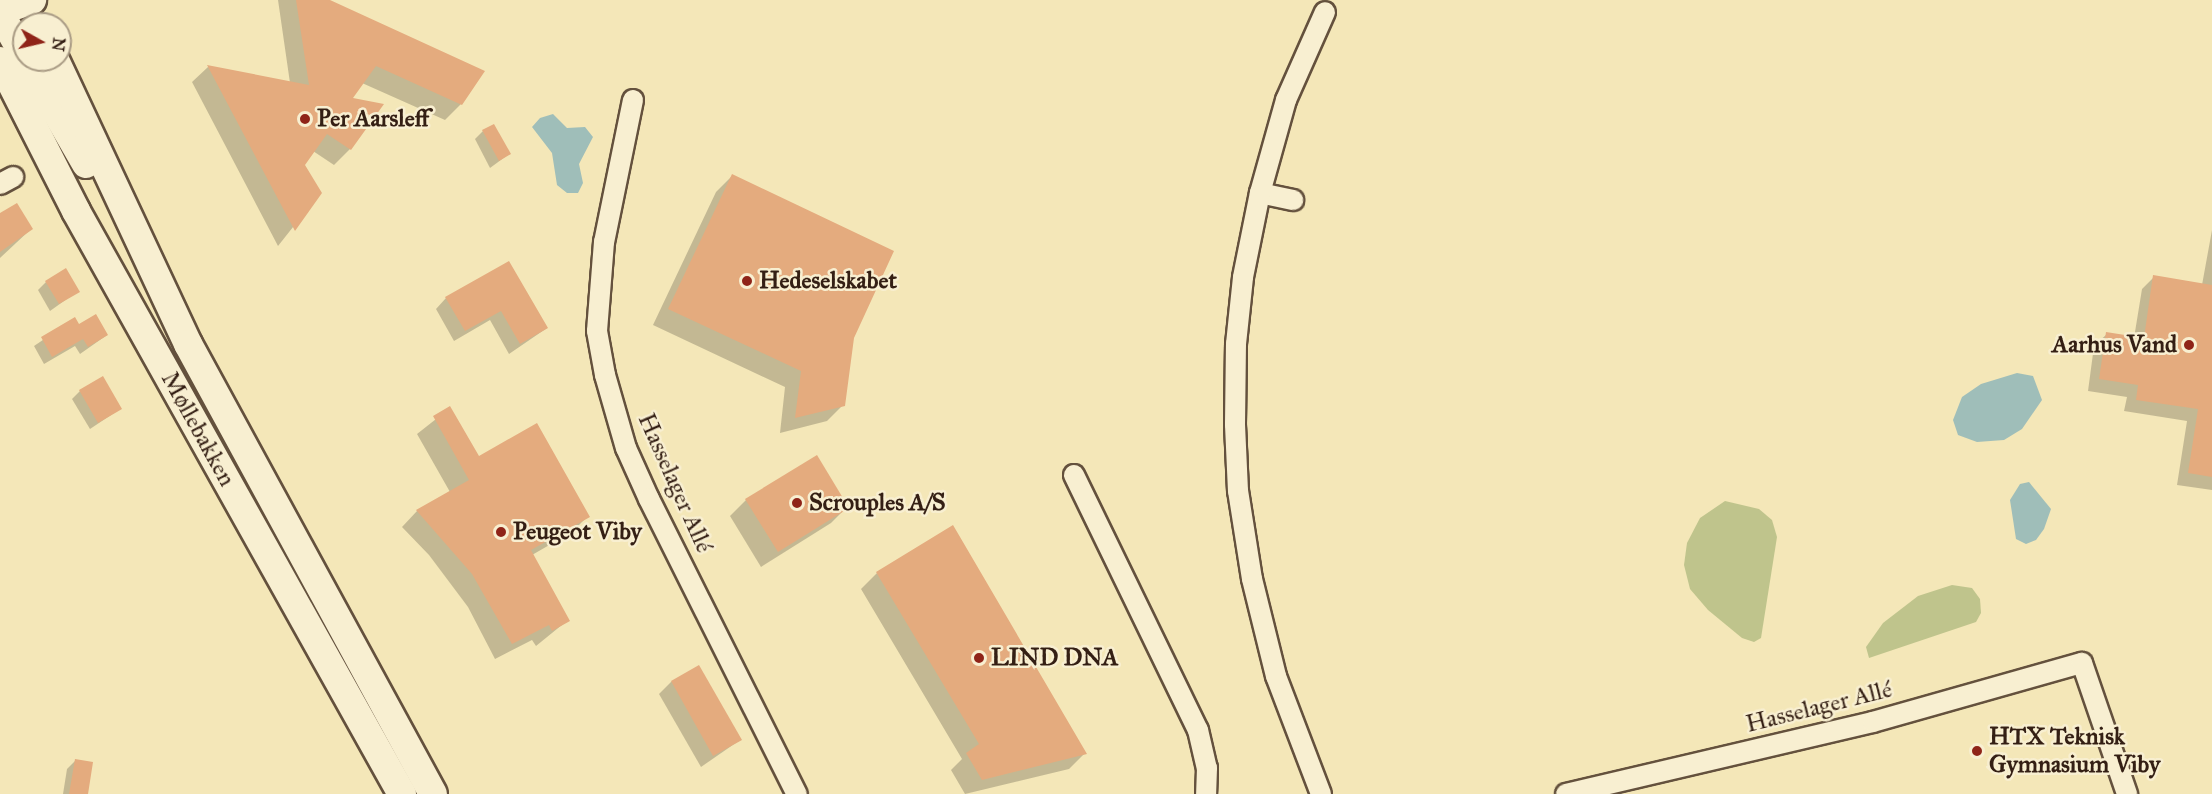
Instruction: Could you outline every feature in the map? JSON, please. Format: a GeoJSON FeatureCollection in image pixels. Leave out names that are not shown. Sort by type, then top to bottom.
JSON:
{"type":"FeatureCollection","features":[{"type":"Feature","properties":{"kind":"main road"},"geometry":{"type":"LineString","coordinates":[[12,34],[0,12],[30,5]]}},
{"type":"Feature","properties":{"kind":"main road","name":"Møllebakken"},"geometry":{"type":"LineString","coordinates":[[0,61],[76,212],[402,794]]}},
{"type":"Feature","properties":{"kind":"main road"},"geometry":{"type":"LineString","coordinates":[[33,72],[172,310]]}},
{"type":"Feature","properties":{"kind":"main road","name":"Møllebakken"},"geometry":{"type":"LineString","coordinates":[[61,72],[172,310],[433,794]]}},
{"type":"Feature","properties":{"kind":"street"},"geometry":{"type":"LineString","coordinates":[[1321,794],[1276,676],[1252,579],[1238,491],[1236,344],[1243,277],[1260,193],[1286,100],[1325,12]]}},
{"type":"Feature","properties":{"kind":"street","name":"Hasselager Allé"},"geometry":{"type":"LineString","coordinates":[[633,100],[604,242],[597,331],[605,375],[626,448],[649,499],[797,794]]}},
{"type":"Feature","properties":{"kind":"street"},"geometry":{"type":"LineString","coordinates":[[1260,193],[1293,200]]}},
{"type":"Feature","properties":{"kind":"street"},"geometry":{"type":"LineString","coordinates":[[1074,475],[1198,730],[1208,768],[1206,794]]}},
{"type":"Feature","properties":{"kind":"street","name":"Hasselager Allé"},"geometry":{"type":"LineString","coordinates":[[1566,794],[1873,722],[2082,663],[2127,794]]}},
{"type":"Feature","properties":{"kind":"green space"},"geometry":{"type":"Polygon","coordinates":[[[1725,501],[1759,509],[1772,520],[1777,537],[1761,638],[1754,642],[1742,638],[1708,610],[1690,589],[1684,565],[1687,543],[1700,518],[1725,501]]]}},
{"type":"Feature","properties":{"kind":"green space"},"geometry":{"type":"Polygon","coordinates":[[[1952,585],[1972,588],[1980,599],[1981,613],[1976,622],[1869,658],[1866,647],[1883,623],[1918,596],[1952,585]]]}},
{"type":"Feature","properties":{"kind":"water"},"geometry":{"type":"Polygon","coordinates":[[[553,114],[567,128],[585,127],[593,137],[579,164],[583,183],[578,193],[567,193],[557,185],[552,153],[532,127],[540,118],[553,114]]]}},
{"type":"Feature","properties":{"kind":"water"},"geometry":{"type":"Polygon","coordinates":[[[2017,373],[2033,376],[2042,400],[2022,429],[2004,440],[1977,442],[1958,435],[1953,420],[1962,397],[1981,384],[2017,373]]]}},
{"type":"Feature","properties":{"kind":"water"},"geometry":{"type":"Polygon","coordinates":[[[2029,482],[2051,509],[2044,529],[2036,540],[2026,544],[2016,539],[2010,500],[2020,484],[2029,482]]]}},
{"type":"Feature","properties":{"kind":"building","name":"Per Aarsleff"},"geometry":{"type":"Polygon","coordinates":[[[296,0],[330,0],[485,71],[462,105],[376,66],[353,98],[384,104],[351,150],[327,134],[305,165],[322,193],[295,231],[207,65],[309,85],[296,0]]]}},
{"type":"Feature","properties":{"kind":"building"},"geometry":{"type":"Polygon","coordinates":[[[494,124],[511,154],[499,161],[482,130],[494,124]]]}},
{"type":"Feature","properties":{"kind":"building"},"geometry":{"type":"Polygon","coordinates":[[[732,174],[894,251],[854,338],[845,406],[795,418],[801,371],[668,309],[732,174]]]}},
{"type":"Feature","properties":{"kind":"building"},"geometry":{"type":"Polygon","coordinates":[[[17,203],[33,229],[0,252],[0,213],[17,203]]]}},
{"type":"Feature","properties":{"kind":"building"},"geometry":{"type":"Polygon","coordinates":[[[509,261],[548,328],[520,344],[501,311],[465,331],[445,297],[509,261]]]}},
{"type":"Feature","properties":{"kind":"building"},"geometry":{"type":"Polygon","coordinates":[[[66,268],[80,292],[59,304],[45,281],[66,268]]]}},
{"type":"Feature","properties":{"kind":"building"},"geometry":{"type":"Polygon","coordinates":[[[2153,275],[2212,285],[2212,477],[2188,473],[2198,409],[2136,400],[2138,385],[2099,379],[2106,332],[2144,338],[2153,275]]]}},
{"type":"Feature","properties":{"kind":"building"},"geometry":{"type":"Polygon","coordinates":[[[96,314],[108,335],[88,347],[83,339],[52,357],[41,337],[75,317],[79,324],[96,314]]]}},
{"type":"Feature","properties":{"kind":"building"},"geometry":{"type":"Polygon","coordinates":[[[103,376],[122,409],[98,423],[79,390],[103,376]]]}},
{"type":"Feature","properties":{"kind":"building","name":"Peugeot Viby"},"geometry":{"type":"Polygon","coordinates":[[[450,406],[479,456],[537,423],[590,517],[531,550],[570,621],[552,631],[549,625],[512,644],[472,574],[416,510],[469,480],[433,416],[450,406]]]}},
{"type":"Feature","properties":{"kind":"building","name":"Scrouples A/S"},"geometry":{"type":"Polygon","coordinates":[[[817,455],[849,508],[778,552],[745,499],[817,455]]]}},
{"type":"Feature","properties":{"kind":"building","name":"LIND DNA"},"geometry":{"type":"Polygon","coordinates":[[[953,525],[1087,754],[982,780],[966,753],[979,744],[876,572],[953,525]]]}},
{"type":"Feature","properties":{"kind":"building"},"geometry":{"type":"Polygon","coordinates":[[[699,665],[742,740],[713,756],[671,681],[699,665]]]}},
{"type":"Feature","properties":{"kind":"building"},"geometry":{"type":"Polygon","coordinates":[[[75,759],[93,762],[88,794],[69,794],[75,759]]]}},
{"type":"Feature","properties":{"kind":"place","name":"Per Aarsleff"},"geometry":{"type":"Point","coordinates":[305,119]}},
{"type":"Feature","properties":{"kind":"place","name":"Hedeselskabet"},"geometry":{"type":"Point","coordinates":[747,281]}},
{"type":"Feature","properties":{"kind":"place","name":"Aarhus Vand"},"geometry":{"type":"Point","coordinates":[2189,345]}},
{"type":"Feature","properties":{"kind":"place","name":"Scrouples A/S"},"geometry":{"type":"Point","coordinates":[797,503]}},
{"type":"Feature","properties":{"kind":"place","name":"Peugeot Viby"},"geometry":{"type":"Point","coordinates":[501,532]}},
{"type":"Feature","properties":{"kind":"place","name":"LIND DNA"},"geometry":{"type":"Point","coordinates":[979,658]}},
{"type":"Feature","properties":{"kind":"place","name":"HTX Teknisk Gymnasium Viby"},"geometry":{"type":"Point","coordinates":[1977,751]}}]}
